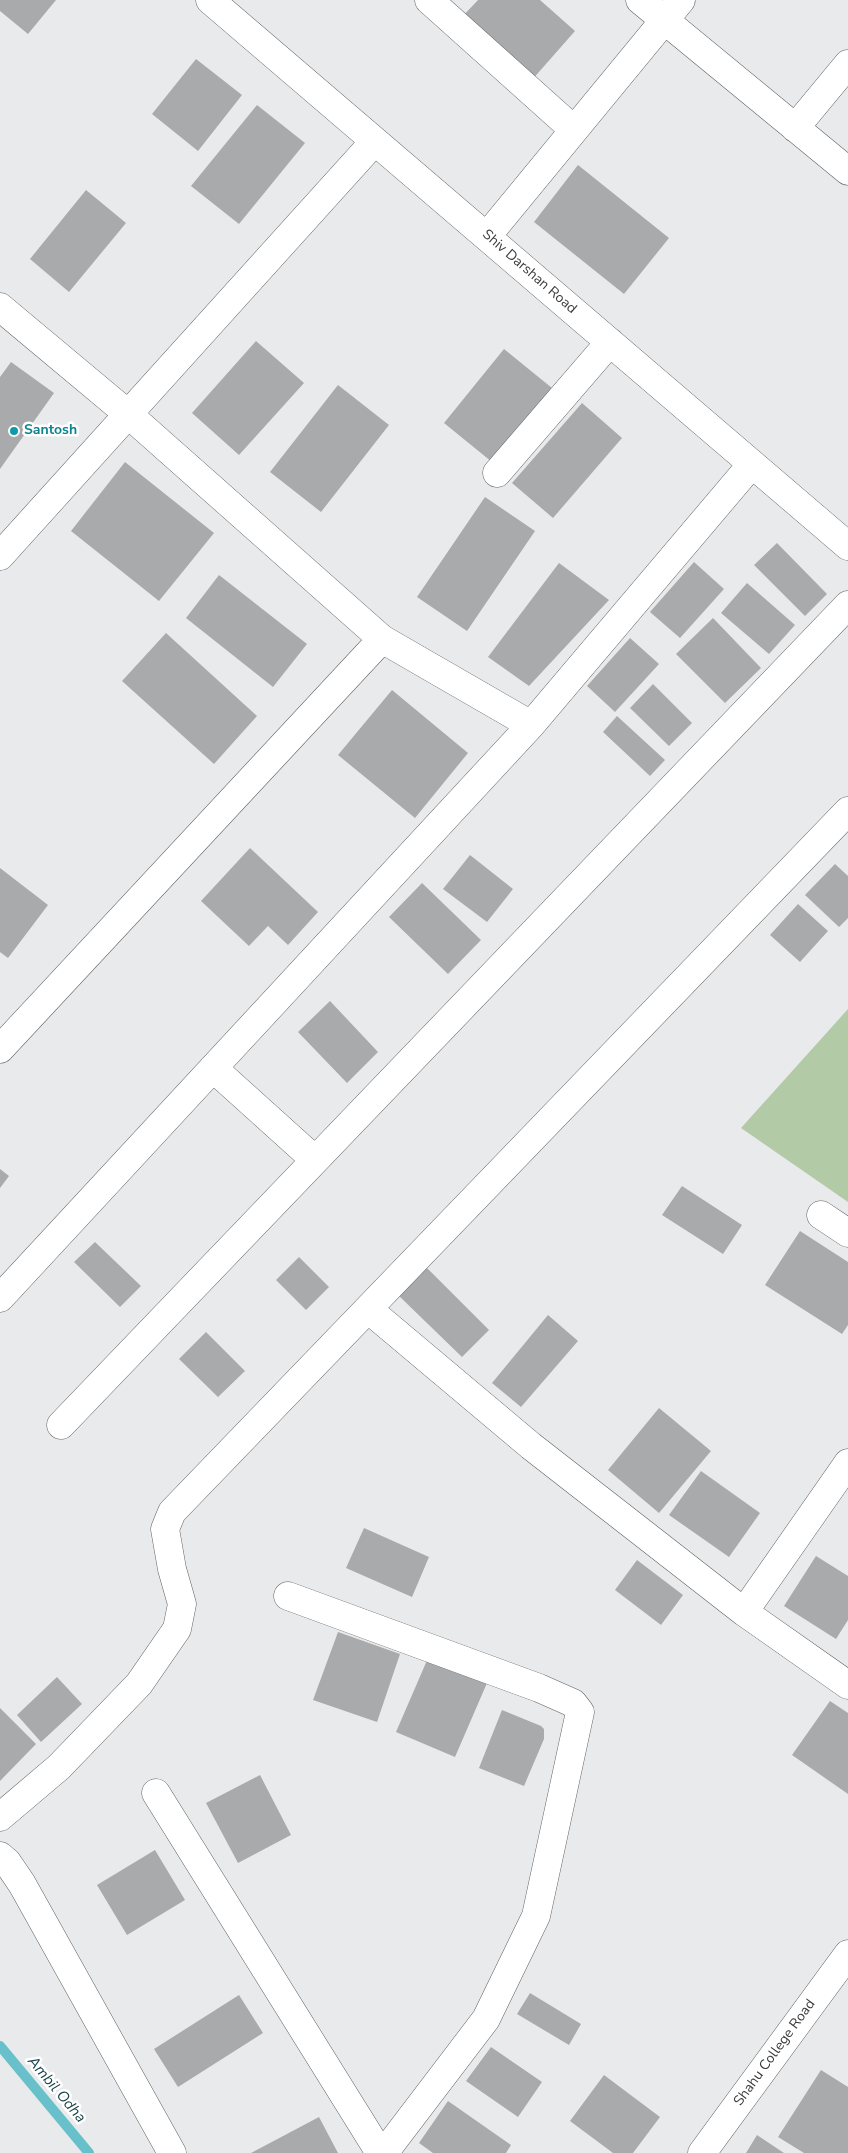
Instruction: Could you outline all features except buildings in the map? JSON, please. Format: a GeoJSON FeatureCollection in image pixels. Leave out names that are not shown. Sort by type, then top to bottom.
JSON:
{"type":"FeatureCollection","features":[{"type":"Feature","properties":{"kind":"street","name":"Shiv Darshan Road"},"geometry":{"type":"LineString","coordinates":[[210,0],[848,546]]}},
{"type":"Feature","properties":{"kind":"street"},"geometry":{"type":"LineString","coordinates":[[429,0],[574,130]]}},
{"type":"Feature","properties":{"kind":"street"},"geometry":{"type":"LineString","coordinates":[[640,0],[848,171]]}},
{"type":"Feature","properties":{"kind":"street"},"geometry":{"type":"LineString","coordinates":[[487,236],[680,0]]}},
{"type":"Feature","properties":{"kind":"street"},"geometry":{"type":"LineString","coordinates":[[794,128],[848,64]]}},
{"type":"Feature","properties":{"kind":"street"},"geometry":{"type":"LineString","coordinates":[[0,556],[374,142]]}},
{"type":"Feature","properties":{"kind":"street"},"geometry":{"type":"LineString","coordinates":[[0,307],[128,414],[382,639],[531,725]]}},
{"type":"Feature","properties":{"kind":"street"},"geometry":{"type":"LineString","coordinates":[[498,473],[610,342]]}},
{"type":"Feature","properties":{"kind":"street"},"geometry":{"type":"LineString","coordinates":[[0,1298],[531,725],[752,464]]}},
{"type":"Feature","properties":{"kind":"street"},"geometry":{"type":"LineString","coordinates":[[61,1425],[848,605]]}},
{"type":"Feature","properties":{"kind":"street"},"geometry":{"type":"LineString","coordinates":[[0,1049],[382,639]]}},
{"type":"Feature","properties":{"kind":"street"},"geometry":{"type":"LineString","coordinates":[[0,1817],[59,1768],[139,1684],[177,1629],[182,1604],[172,1569],[165,1529],[172,1512],[848,811]]}},
{"type":"Feature","properties":{"kind":"street"},"geometry":{"type":"LineString","coordinates":[[213,1068],[315,1160]]}},
{"type":"Feature","properties":{"kind":"street"},"geometry":{"type":"LineString","coordinates":[[821,1215],[848,1233]]}},
{"type":"Feature","properties":{"kind":"street"},"geometry":{"type":"LineString","coordinates":[[368,1309],[531,1446],[744,1612],[848,1685]]}},
{"type":"Feature","properties":{"kind":"street"},"geometry":{"type":"LineString","coordinates":[[744,1612],[848,1463]]}},
{"type":"Feature","properties":{"kind":"street"},"geometry":{"type":"LineString","coordinates":[[288,1596],[539,1688],[573,1703],[580,1712],[536,1916],[486,2019],[384,2153]]}},
{"type":"Feature","properties":{"kind":"street"},"geometry":{"type":"LineString","coordinates":[[156,1793],[380,2153]]}},
{"type":"Feature","properties":{"kind":"street"},"geometry":{"type":"LineString","coordinates":[[0,1856],[7,1862],[22,1884],[172,2153]]}},
{"type":"Feature","properties":{"kind":"street","name":"Shahu College Road"},"geometry":{"type":"LineString","coordinates":[[702,2153],[848,1954]]}},
{"type":"Feature","properties":{"kind":"green space"},"geometry":{"type":"Polygon","coordinates":[[[848,1009],[848,1202],[741,1128],[848,1009]]]}},
{"type":"Feature","properties":{"kind":"waterway","name":"Ambil Odha"},"geometry":{"type":"LineString","coordinates":[[0,2046],[89,2153]]}},
{"type":"Feature","properties":{"kind":"place","name":"Santosh"},"geometry":{"type":"Point","coordinates":[14,431]}}]}
